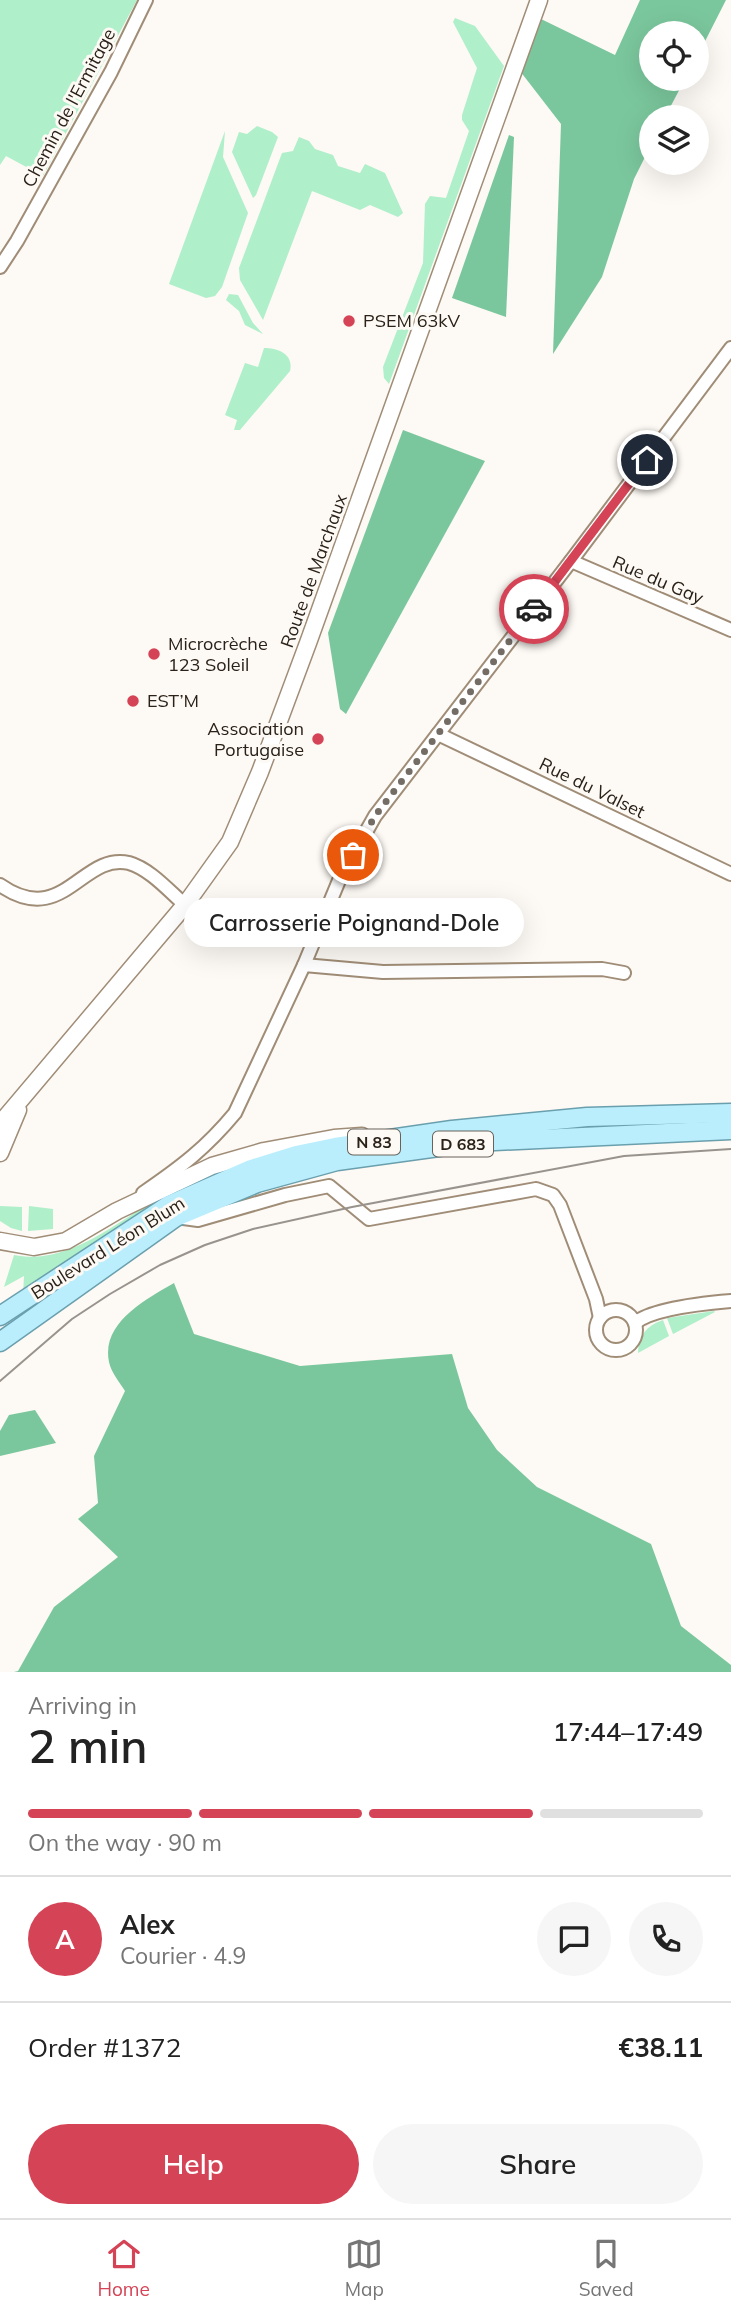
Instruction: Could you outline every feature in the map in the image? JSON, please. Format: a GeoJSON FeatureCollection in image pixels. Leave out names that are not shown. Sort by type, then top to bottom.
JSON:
{"type":"FeatureCollection","features":[{"type":"Feature","properties":{"kind":"main road","name":"Route de Marchaux"},"geometry":{"type":"LineString","coordinates":[[0,1124],[185,905],[230,842],[256,782],[392,393],[539,0]]}},
{"type":"Feature","properties":{"kind":"main road","name":"Route de Marchaux"},"geometry":{"type":"LineString","coordinates":[[0,1153],[22,1099]]}},
{"type":"Feature","properties":{"kind":"main road","name":"D 683"},"geometry":{"type":"LineString","coordinates":[[0,1241],[34,1247],[66,1241],[117,1211],[212,1166],[264,1151],[334,1138],[587,1117],[731,1114]]}},
{"type":"Feature","properties":{"kind":"main road","name":"Boulevard Léon Blum"},"geometry":{"type":"LineString","coordinates":[[0,1316],[169,1206],[251,1169],[296,1155],[335,1147],[452,1130]]}},
{"type":"Feature","properties":{"kind":"main road","name":"D 683"},"geometry":{"type":"LineString","coordinates":[[0,1342],[176,1217],[257,1183],[337,1161],[475,1142],[731,1130]]}},
{"type":"Feature","properties":{"kind":"main road","name":"Boulevard Léon Blum"},"geometry":{"type":"LineString","coordinates":[[0,1326],[142,1234],[176,1217]]}},
{"type":"Feature","properties":{"kind":"street","name":"Chemin de l'Ermitage"},"geometry":{"type":"LineString","coordinates":[[0,267],[88,113],[146,0]]}},
{"type":"Feature","properties":{"kind":"street"},"geometry":{"type":"LineString","coordinates":[[117,1211],[189,1161],[235,1113],[304,965],[340,878],[375,816],[731,348]]}},
{"type":"Feature","properties":{"kind":"street","name":"Rue du Gay"},"geometry":{"type":"LineString","coordinates":[[571,561],[731,630]]}},
{"type":"Feature","properties":{"kind":"street","name":"Rue du Valset"},"geometry":{"type":"LineString","coordinates":[[438,734],[731,874]]}},
{"type":"Feature","properties":{"kind":"street"},"geometry":{"type":"LineString","coordinates":[[0,885],[22,897],[45,898],[71,888],[94,871],[120,862],[146,872],[185,905]]}},
{"type":"Feature","properties":{"kind":"street"},"geometry":{"type":"LineString","coordinates":[[304,965],[383,972],[602,969],[624,973]]}},
{"type":"Feature","properties":{"kind":"street"},"geometry":{"type":"LineString","coordinates":[[176,1217],[198,1220],[285,1195],[329,1186],[369,1219],[536,1189],[553,1195],[560,1206],[596,1299],[600,1318]]}},
{"type":"Feature","properties":{"kind":"street"},"geometry":{"type":"LineString","coordinates":[[635,1323],[643,1317],[662,1311],[727,1301],[731,1313]]}},
{"type":"Feature","properties":{"kind":"street"},"geometry":{"type":"LineString","coordinates":[[620,1310],[629,1315],[635,1323],[636,1335],[630,1345],[619,1350],[607,1348],[599,1340],[596,1328],[600,1318],[610,1311],[620,1310]]}},
{"type":"Feature","properties":{"kind":"green space"},"geometry":{"type":"Polygon","coordinates":[[[0,0],[137,0],[43,176],[6,156],[0,165],[0,0]]]}},
{"type":"Feature","properties":{"kind":"green space"},"geometry":{"type":"Polygon","coordinates":[[[640,0],[726,0],[709,33],[709,21],[639,21],[639,91],[679,91],[671,105],[639,105],[639,169],[602,277],[553,354],[561,124],[520,71],[541,19],[615,55],[640,0]]]}},
{"type":"Feature","properties":{"kind":"green space"},"geometry":{"type":"Polygon","coordinates":[[[455,18],[475,26],[504,66],[389,384],[384,378],[383,367],[423,263],[425,204],[430,196],[446,198],[469,131],[462,115],[477,68],[453,22],[455,18]]]}},
{"type":"Feature","properties":{"kind":"green space"},"geometry":{"type":"Polygon","coordinates":[[[257,126],[278,137],[253,198],[232,152],[239,132],[247,134],[257,126]]]}},
{"type":"Feature","properties":{"kind":"green space"},"geometry":{"type":"Polygon","coordinates":[[[225,131],[223,157],[248,213],[222,287],[215,296],[206,298],[169,284],[225,131]]]}},
{"type":"Feature","properties":{"kind":"green space"},"geometry":{"type":"Polygon","coordinates":[[[509,135],[514,137],[506,317],[452,298],[509,135]]]}},
{"type":"Feature","properties":{"kind":"green space"},"geometry":{"type":"Polygon","coordinates":[[[299,137],[309,141],[315,149],[333,155],[338,166],[360,173],[365,164],[385,173],[403,213],[398,217],[370,205],[360,210],[312,191],[263,320],[240,280],[239,268],[282,153],[293,151],[299,137]]]}},
{"type":"Feature","properties":{"kind":"green space"},"geometry":{"type":"Polygon","coordinates":[[[229,294],[238,295],[253,323],[263,334],[245,325],[239,311],[226,300],[229,294]]]}},
{"type":"Feature","properties":{"kind":"green space"},"geometry":{"type":"Polygon","coordinates":[[[264,348],[284,353],[290,360],[290,371],[240,430],[234,430],[237,420],[225,415],[245,363],[258,367],[264,348]]]}},
{"type":"Feature","properties":{"kind":"green space"},"geometry":{"type":"Polygon","coordinates":[[[403,430],[485,461],[346,714],[340,709],[328,633],[403,430]]]}},
{"type":"Feature","properties":{"kind":"green space"},"geometry":{"type":"Polygon","coordinates":[[[267,1153],[23,1295],[24,1276],[4,1287],[14,1255],[37,1257],[59,1253],[103,1233],[185,1183],[267,1153]]]}},
{"type":"Feature","properties":{"kind":"green space"},"geometry":{"type":"Polygon","coordinates":[[[0,1206],[22,1207],[22,1231],[0,1221],[0,1206]]]}},
{"type":"Feature","properties":{"kind":"green space"},"geometry":{"type":"Polygon","coordinates":[[[29,1206],[53,1209],[53,1229],[28,1231],[29,1206]]]}},
{"type":"Feature","properties":{"kind":"green space"},"geometry":{"type":"Polygon","coordinates":[[[174,1283],[194,1334],[300,1366],[452,1354],[468,1408],[497,1450],[537,1487],[651,1544],[681,1626],[731,1665],[731,1672],[14,1672],[18,1671],[54,1607],[118,1557],[78,1519],[98,1503],[94,1456],[125,1391],[110,1366],[108,1348],[118,1324],[128,1314],[174,1283]]]}},
{"type":"Feature","properties":{"kind":"green space"},"geometry":{"type":"Polygon","coordinates":[[[714,1311],[673,1334],[667,1318],[714,1311]]]}},
{"type":"Feature","properties":{"kind":"green space"},"geometry":{"type":"Polygon","coordinates":[[[663,1320],[669,1336],[638,1353],[644,1332],[663,1320]]]}},
{"type":"Feature","properties":{"kind":"green space"},"geometry":{"type":"Polygon","coordinates":[[[35,1410],[56,1443],[0,1456],[0,1431],[9,1415],[35,1410]]]}},
{"type":"Feature","properties":{"kind":"tram line"},"geometry":{"type":"LineString","coordinates":[[0,1381],[72,1319],[110,1294],[160,1265],[205,1245],[253,1229],[352,1207],[624,1156],[731,1149]]}},
{"type":"Feature","properties":{"kind":"way so far"},"geometry":{"type":"LineString","coordinates":[[353,855],[375,816],[534,609]]}},
{"type":"Feature","properties":{"kind":"place","name":"PSEM 63kV"},"geometry":{"type":"Point","coordinates":[349,321]}},
{"type":"Feature","properties":{"kind":"place","name":"Microcrèche 123 Soleil"},"geometry":{"type":"Point","coordinates":[154,654]}},
{"type":"Feature","properties":{"kind":"place","name":"EST’M"},"geometry":{"type":"Point","coordinates":[133,701]}},
{"type":"Feature","properties":{"kind":"place","name":"Association Portugaise"},"geometry":{"type":"Point","coordinates":[318,739]}},
{"type":"Feature","properties":{"kind":"place","name":"Carrosserie Poignand-Dole"},"geometry":{"type":"Point","coordinates":[353,855]}},
{"type":"Feature","properties":{"kind":"route"},"geometry":{"type":"LineString","coordinates":[[534,609],[647,460]]}}]}
